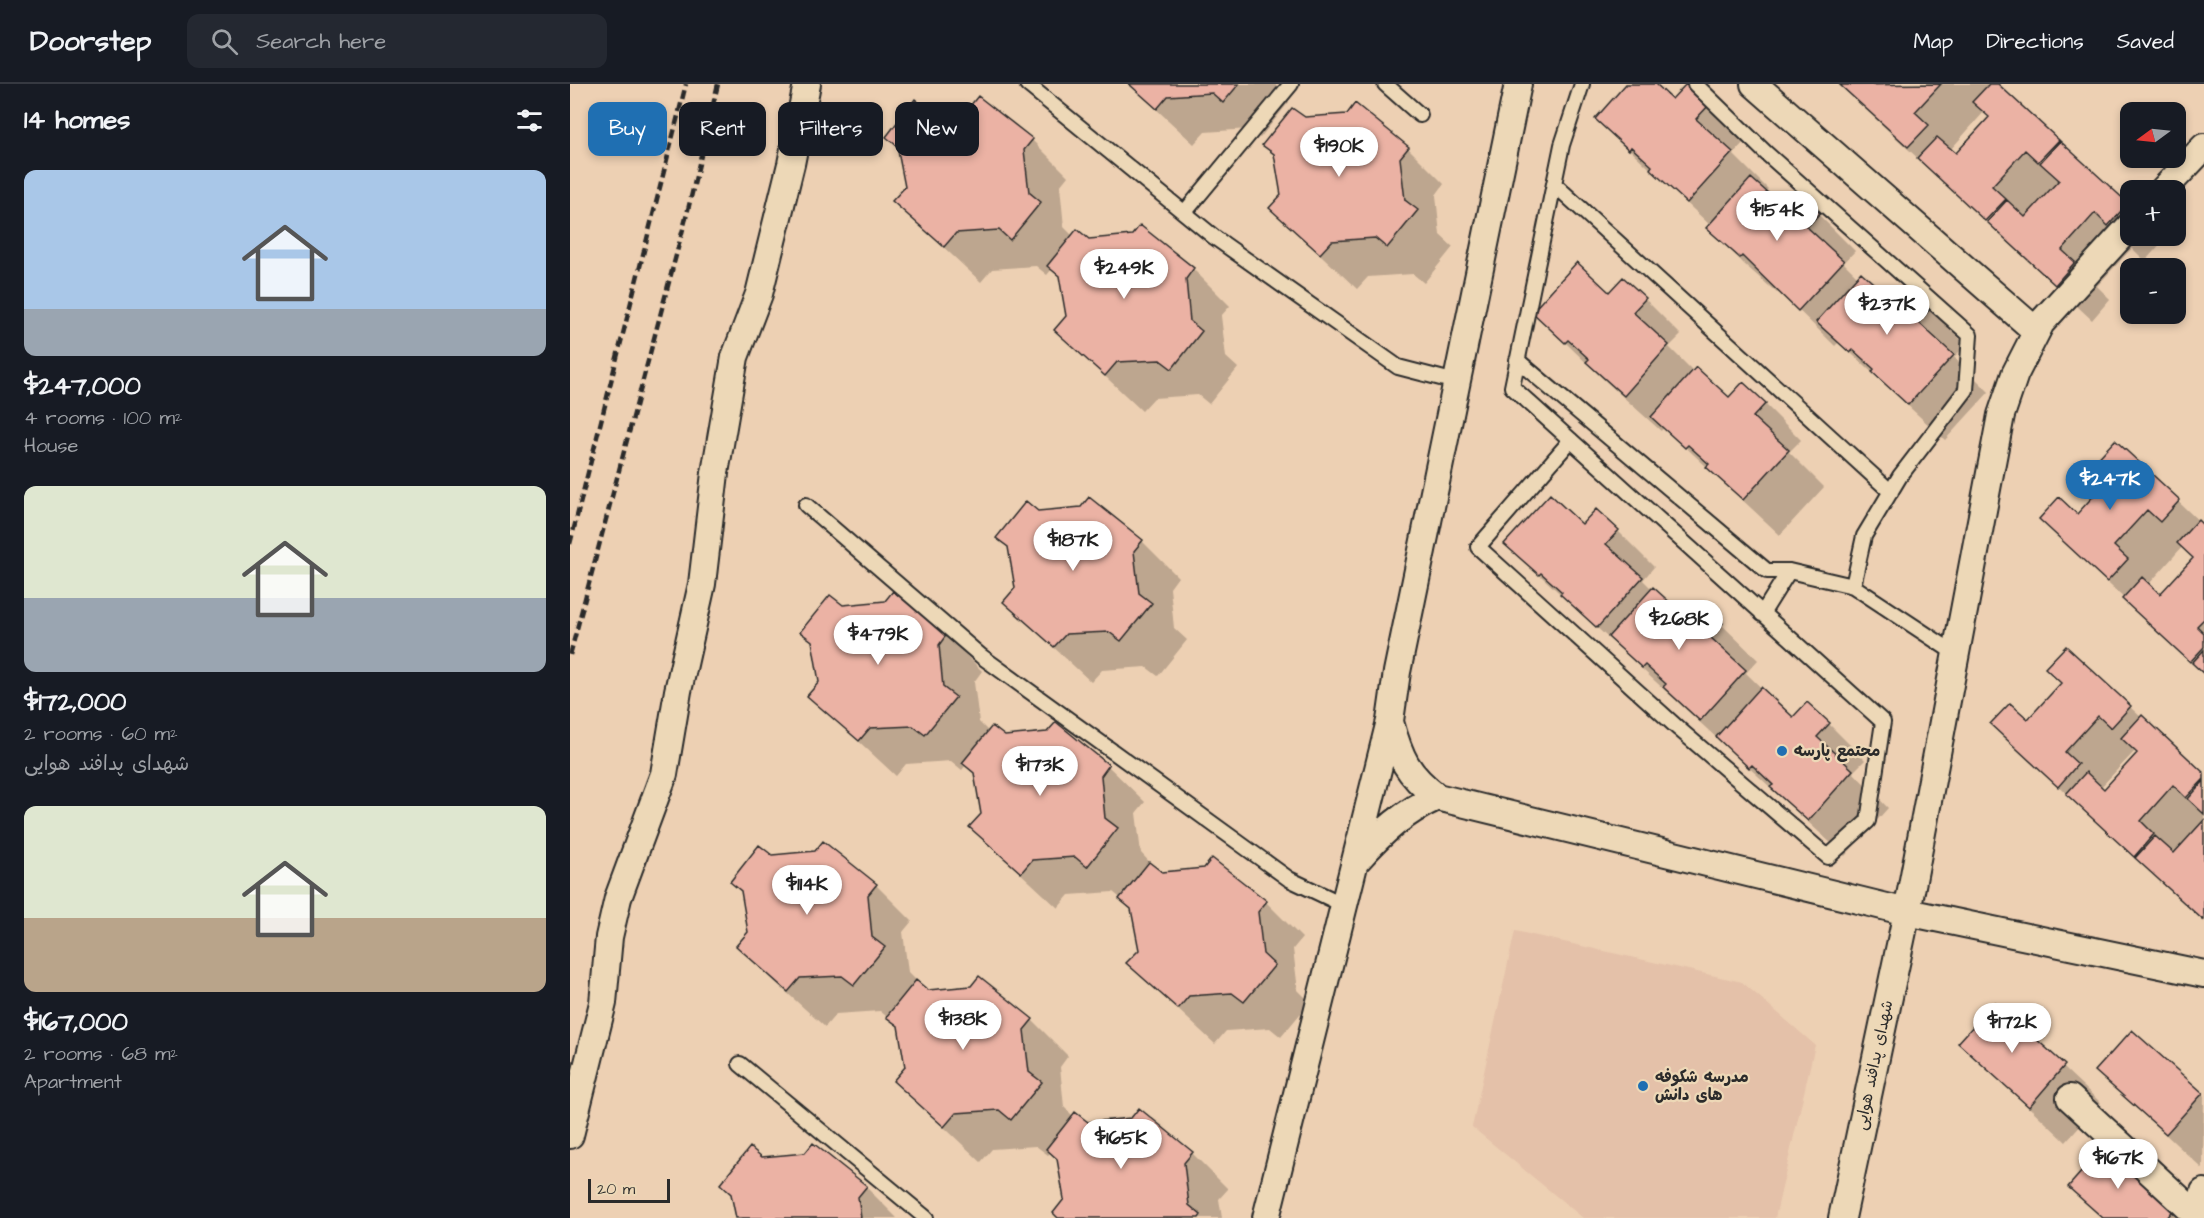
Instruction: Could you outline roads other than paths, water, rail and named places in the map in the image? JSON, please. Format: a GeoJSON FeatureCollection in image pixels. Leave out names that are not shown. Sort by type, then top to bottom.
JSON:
{"type":"FeatureCollection","features":[{"type":"Feature","properties":{"kind":"street"},"geometry":{"type":"LineString","coordinates":[[570,1135],[603,1003],[609,937],[618,898],[664,774],[678,691],[702,584],[715,473],[735,357],[759,294],[791,164],[807,84]]}},
{"type":"Feature","properties":{"kind":"street"},"geometry":{"type":"LineString","coordinates":[[1266,1218],[1390,721],[1397,672],[1518,84]]}},
{"type":"Feature","properties":{"kind":"street"},"geometry":{"type":"LineString","coordinates":[[1754,84],[2036,331]]}},
{"type":"Feature","properties":{"kind":"street"},"geometry":{"type":"LineString","coordinates":[[2173,180],[2204,147]]}},
{"type":"Feature","properties":{"kind":"street","name":"شهدای پدافند هوایی"},"geometry":{"type":"LineString","coordinates":[[1842,1218],[1907,912],[2001,415],[2015,374],[2036,331],[2056,304],[2120,237]]}},
{"type":"Feature","properties":{"kind":"street"},"geometry":{"type":"LineString","coordinates":[[1390,721],[1399,754],[1415,780],[1437,797],[1907,912],[2204,974]]}},
{"type":"Feature","properties":{"kind":"street"},"geometry":{"type":"LineString","coordinates":[[1355,862],[1395,820],[1410,809],[1437,797]]}},
{"type":"Feature","properties":{"kind":"street"},"geometry":{"type":"LineString","coordinates":[[2070,1098],[2199,1218]]}},
{"type":"Feature","properties":{"kind":"street"},"geometry":{"type":"LineString","coordinates":[[2199,1218],[2204,1192]]}},
{"type":"Feature","properties":{"kind":"lane"},"geometry":{"type":"LineString","coordinates":[[1027,84],[1214,237],[1398,367],[1456,382]]}},
{"type":"Feature","properties":{"kind":"lane"},"geometry":{"type":"LineString","coordinates":[[1185,212],[1291,84]]}},
{"type":"Feature","properties":{"kind":"lane"},"geometry":{"type":"LineString","coordinates":[[1385,84],[1420,115]]}},
{"type":"Feature","properties":{"kind":"lane"},"geometry":{"type":"LineString","coordinates":[[1571,440],[1478,548],[1678,729],[1828,857],[1868,821],[1883,722],[1762,614],[1571,440],[1512,387],[1562,145],[1582,84]]}},
{"type":"Feature","properties":{"kind":"lane"},"geometry":{"type":"LineString","coordinates":[[1695,84],[1767,153],[1970,335],[1966,390],[1891,492],[1864,536],[1853,586]]}},
{"type":"Feature","properties":{"kind":"lane"},"geometry":{"type":"LineString","coordinates":[[1554,184],[1891,492]]}},
{"type":"Feature","properties":{"kind":"lane"},"geometry":{"type":"LineString","coordinates":[[1517,360],[1767,570],[1789,571],[1853,586],[1956,654]]}},
{"type":"Feature","properties":{"kind":"lane"},"geometry":{"type":"LineString","coordinates":[[806,505],[981,656],[1289,879],[1344,905]]}},
{"type":"Feature","properties":{"kind":"lane"},"geometry":{"type":"LineString","coordinates":[[1762,614],[1789,571]]}},
{"type":"Feature","properties":{"kind":"lane"},"geometry":{"type":"LineString","coordinates":[[740,1064],[926,1218]]}},
{"type":"Feature","properties":{"kind":"railway"},"geometry":{"type":"LineString","coordinates":[[570,544],[686,84]]}},
{"type":"Feature","properties":{"kind":"railway"},"geometry":{"type":"LineString","coordinates":[[570,655],[687,214],[718,84]]}},
{"type":"Feature","properties":{"kind":"place","name":"محتمع پارسه"},"geometry":{"type":"Point","coordinates":[1782,751]}},
{"type":"Feature","properties":{"kind":"place","name":"مدرسه شکوفه های دانش"},"geometry":{"type":"Point","coordinates":[1643,1086]}}]}
